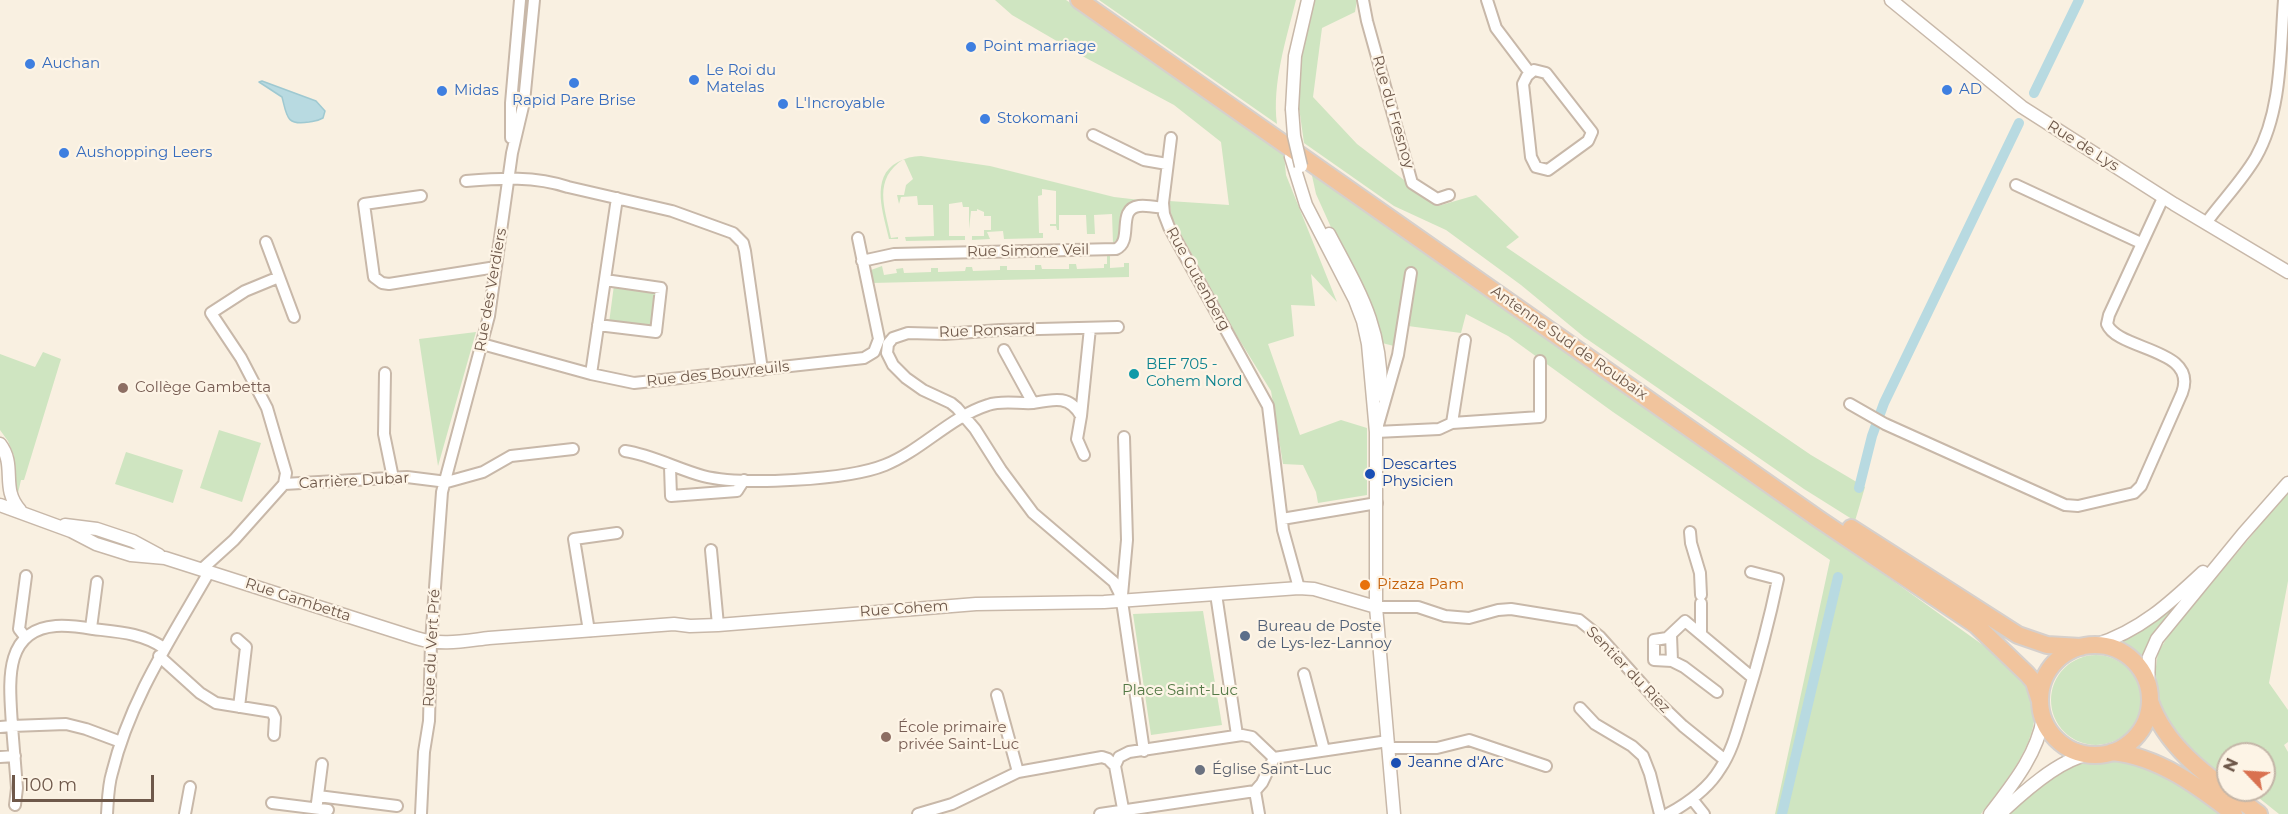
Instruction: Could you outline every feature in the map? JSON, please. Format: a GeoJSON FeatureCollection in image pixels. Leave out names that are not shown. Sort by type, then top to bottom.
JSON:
{"type":"FeatureCollection","features":[{"type":"Feature","properties":{"kind":"highway","name":"Antenne Sud de Roubaix"},"geometry":{"type":"LineString","coordinates":[[1079,0],[1820,520],[1976,625],[2027,674],[2037,688],[2042,710]]}},
{"type":"Feature","properties":{"kind":"highway","name":"Antenne Sud de Roubaix"},"geometry":{"type":"LineString","coordinates":[[1091,0],[1808,502],[1871,540],[2010,631],[2047,645],[2088,646]]}},
{"type":"Feature","properties":{"kind":"highway"},"geometry":{"type":"LineString","coordinates":[[2234,814],[2196,785],[2140,758],[2112,752],[2087,754],[2071,750],[2060,743],[2049,730],[2042,710],[2043,683],[2051,667],[2065,655],[2088,646],[2113,648],[2128,656],[2142,672],[2163,729],[2186,756],[2259,814]]}},
{"type":"Feature","properties":{"kind":"highway"},"geometry":{"type":"LineString","coordinates":[[2112,752],[2127,745],[2139,733],[2147,717],[2149,693]]}},
{"type":"Feature","properties":{"kind":"street","name":"Rue des Verdiers"},"geometry":{"type":"LineString","coordinates":[[511,165],[511,103],[520,0]]}},
{"type":"Feature","properties":{"kind":"street","name":"Rue des Verdiers"},"geometry":{"type":"LineString","coordinates":[[444,482],[482,344],[508,180],[524,102],[534,0]]}},
{"type":"Feature","properties":{"kind":"street"},"geometry":{"type":"LineString","coordinates":[[1299,0],[1288,50],[1288,107],[1296,162],[1315,206],[1364,300],[1374,332],[1380,397],[1377,432],[1376,607],[1394,814]]}},
{"type":"Feature","properties":{"kind":"street"},"geometry":{"type":"LineString","coordinates":[[1288,107],[1295,56],[1308,0]]}},
{"type":"Feature","properties":{"kind":"street","name":"Rue du Fresnoy"},"geometry":{"type":"LineString","coordinates":[[1363,0],[1412,183],[1437,198],[1449,195]]}},
{"type":"Feature","properties":{"kind":"street"},"geometry":{"type":"LineString","coordinates":[[1487,0],[1499,32],[1530,73]]}},
{"type":"Feature","properties":{"kind":"street","name":"Rue de Lys"},"geometry":{"type":"LineString","coordinates":[[1891,0],[2022,107],[2163,198],[2288,272]]}},
{"type":"Feature","properties":{"kind":"street"},"geometry":{"type":"LineString","coordinates":[[2206,223],[2250,166],[2265,137],[2278,83],[2284,0]]}},
{"type":"Feature","properties":{"kind":"street"},"geometry":{"type":"LineString","coordinates":[[1538,70],[1546,73],[1592,132],[1588,141],[1548,170],[1536,167],[1531,157],[1523,84],[1530,73],[1538,70]]}},
{"type":"Feature","properties":{"kind":"street"},"geometry":{"type":"LineString","coordinates":[[1093,135],[1144,160],[1167,164]]}},
{"type":"Feature","properties":{"kind":"street","name":"Rue Gutenberg"},"geometry":{"type":"LineString","coordinates":[[1171,138],[1163,208],[1169,227],[1269,406],[1282,519],[1299,588]]}},
{"type":"Feature","properties":{"kind":"street"},"geometry":{"type":"LineString","coordinates":[[466,181],[508,180],[518,177],[552,182],[672,211],[740,237],[745,251],[762,370]]}},
{"type":"Feature","properties":{"kind":"street"},"geometry":{"type":"LineString","coordinates":[[2016,185],[2141,243]]}},
{"type":"Feature","properties":{"kind":"street"},"geometry":{"type":"LineString","coordinates":[[421,196],[364,204],[374,277],[377,281],[389,284],[496,267]]}},
{"type":"Feature","properties":{"kind":"street"},"geometry":{"type":"LineString","coordinates":[[591,374],[617,198]]}},
{"type":"Feature","properties":{"kind":"street"},"geometry":{"type":"LineString","coordinates":[[1850,404],[1885,424],[2070,506],[2134,493],[2141,486],[2185,383],[2182,372],[2175,363],[2114,332],[2107,324],[2141,243],[2163,198]]}},
{"type":"Feature","properties":{"kind":"street","name":"Rue Simone Veil"},"geometry":{"type":"LineString","coordinates":[[862,261],[894,254],[1116,249],[1124,242],[1126,219],[1133,208],[1138,206],[1163,208]]}},
{"type":"Feature","properties":{"kind":"street"},"geometry":{"type":"LineString","coordinates":[[858,238],[877,328],[888,358],[906,378],[922,390],[951,403],[965,416],[1027,507],[1114,582],[1122,601]]}},
{"type":"Feature","properties":{"kind":"street"},"geometry":{"type":"LineString","coordinates":[[266,242],[294,317]]}},
{"type":"Feature","properties":{"kind":"street"},"geometry":{"type":"LineString","coordinates":[[1377,432],[1398,355],[1411,273]]}},
{"type":"Feature","properties":{"kind":"street"},"geometry":{"type":"LineString","coordinates":[[279,277],[245,291],[211,313],[241,358],[267,408],[286,473],[284,484]]}},
{"type":"Feature","properties":{"kind":"street"},"geometry":{"type":"LineString","coordinates":[[598,325],[656,333],[661,288],[605,280]]}},
{"type":"Feature","properties":{"kind":"street","name":"Rue Ronsard"},"geometry":{"type":"LineString","coordinates":[[883,343],[897,335],[908,333],[945,334],[1118,327]]}},
{"type":"Feature","properties":{"kind":"street"},"geometry":{"type":"LineString","coordinates":[[1084,454],[1077,439],[1090,328]]}},
{"type":"Feature","properties":{"kind":"street"},"geometry":{"type":"LineString","coordinates":[[1452,423],[1465,340]]}},
{"type":"Feature","properties":{"kind":"street","name":"Rue des Bouvreuils"},"geometry":{"type":"LineString","coordinates":[[482,344],[591,374],[625,382],[642,383],[864,358],[883,343]]}},
{"type":"Feature","properties":{"kind":"street","name":"Rue Ronsard"},"geometry":{"type":"LineString","coordinates":[[1004,350],[1033,403]]}},
{"type":"Feature","properties":{"kind":"street"},"geometry":{"type":"LineString","coordinates":[[1375,358],[1398,355]]}},
{"type":"Feature","properties":{"kind":"street"},"geometry":{"type":"LineString","coordinates":[[1377,432],[1439,429],[1452,423],[1540,417],[1540,361]]}},
{"type":"Feature","properties":{"kind":"street"},"geometry":{"type":"LineString","coordinates":[[385,373],[384,434],[393,478]]}},
{"type":"Feature","properties":{"kind":"street"},"geometry":{"type":"LineString","coordinates":[[625,451],[705,476],[744,480],[848,475],[872,469],[915,449],[965,416],[992,404],[1033,403],[1062,399],[1073,405],[1081,416]]}},
{"type":"Feature","properties":{"kind":"street"},"geometry":{"type":"LineString","coordinates":[[1124,437],[1127,540],[1122,601],[1144,751]]}},
{"type":"Feature","properties":{"kind":"street"},"geometry":{"type":"LineString","coordinates":[[0,444],[7,457],[4,484],[6,492],[17,508],[28,515]]}},
{"type":"Feature","properties":{"kind":"street","name":"Carrière Dubar"},"geometry":{"type":"LineString","coordinates":[[107,814],[111,774],[121,742],[161,652],[206,571],[284,484],[411,477],[444,482],[483,472],[511,456],[573,449]]}},
{"type":"Feature","properties":{"kind":"street"},"geometry":{"type":"LineString","coordinates":[[670,466],[671,496],[737,491],[744,480]]}},
{"type":"Feature","properties":{"kind":"street","name":"Rue du Vert Pré"},"geometry":{"type":"LineString","coordinates":[[421,814],[424,752],[429,721],[431,642],[444,482]]}},
{"type":"Feature","properties":{"kind":"street"},"geometry":{"type":"LineString","coordinates":[[2149,693],[2149,657],[2157,639],[2288,483]]}},
{"type":"Feature","properties":{"kind":"street"},"geometry":{"type":"LineString","coordinates":[[1282,519],[1377,503]]}},
{"type":"Feature","properties":{"kind":"street","name":"Rue Gambetta"},"geometry":{"type":"LineString","coordinates":[[0,504],[47,522],[97,529],[133,540],[165,558],[431,642]]}},
{"type":"Feature","properties":{"kind":"street"},"geometry":{"type":"LineString","coordinates":[[1690,532],[1700,573],[1701,633]]}},
{"type":"Feature","properties":{"kind":"street"},"geometry":{"type":"LineString","coordinates":[[589,631],[574,539],[617,533]]}},
{"type":"Feature","properties":{"kind":"street"},"geometry":{"type":"LineString","coordinates":[[2088,646],[2125,634],[2159,612],[2243,534]]}},
{"type":"Feature","properties":{"kind":"street"},"geometry":{"type":"LineString","coordinates":[[711,550],[718,625]]}},
{"type":"Feature","properties":{"kind":"street"},"geometry":{"type":"LineString","coordinates":[[1668,814],[1692,799],[1714,778],[1734,741],[1766,634],[1778,579],[1751,572]]}},
{"type":"Feature","properties":{"kind":"street"},"geometry":{"type":"LineString","coordinates":[[26,576],[19,628],[26,638]]}},
{"type":"Feature","properties":{"kind":"street"},"geometry":{"type":"LineString","coordinates":[[91,628],[97,582]]}},
{"type":"Feature","properties":{"kind":"street","name":"Rue Cohem"},"geometry":{"type":"LineString","coordinates":[[431,642],[460,643],[489,638],[676,624],[718,625],[975,604],[1122,601],[1299,588],[1314,589],[1376,607]]}},
{"type":"Feature","properties":{"kind":"street"},"geometry":{"type":"LineString","coordinates":[[1216,594],[1237,735]]}},
{"type":"Feature","properties":{"kind":"street","name":"Sentier du Riez"},"geometry":{"type":"LineString","coordinates":[[1376,607],[1418,607],[1445,616],[1469,618],[1511,609],[1579,620],[1600,637],[1658,702],[1683,726],[1725,760]]}},
{"type":"Feature","properties":{"kind":"street"},"geometry":{"type":"LineString","coordinates":[[1717,692],[1684,667],[1672,661],[1654,660],[1654,640],[1667,638],[1686,621],[1753,678]]}},
{"type":"Feature","properties":{"kind":"street"},"geometry":{"type":"LineString","coordinates":[[15,805],[17,788],[12,726],[11,671],[16,650],[26,638],[35,632],[56,626],[91,628],[144,637],[208,699],[223,705],[272,712],[275,718],[274,735]]}},
{"type":"Feature","properties":{"kind":"street"},"geometry":{"type":"LineString","coordinates":[[1671,635],[1672,661]]}},
{"type":"Feature","properties":{"kind":"street"},"geometry":{"type":"LineString","coordinates":[[237,639],[246,647],[240,707]]}},
{"type":"Feature","properties":{"kind":"street"},"geometry":{"type":"LineString","coordinates":[[1304,674],[1324,750]]}},
{"type":"Feature","properties":{"kind":"street"},"geometry":{"type":"LineString","coordinates":[[997,695],[1018,772]]}},
{"type":"Feature","properties":{"kind":"street"},"geometry":{"type":"LineString","coordinates":[[1580,708],[1595,724],[1632,746],[1643,756],[1660,814]]}},
{"type":"Feature","properties":{"kind":"street"},"geometry":{"type":"LineString","coordinates":[[1990,814],[2029,758],[2039,737],[2042,710]]}},
{"type":"Feature","properties":{"kind":"street"},"geometry":{"type":"LineString","coordinates":[[0,727],[76,726],[121,742]]}},
{"type":"Feature","properties":{"kind":"street"},"geometry":{"type":"LineString","coordinates":[[1123,812],[1115,766],[1123,754],[1237,735],[1252,737],[1274,758]]}},
{"type":"Feature","properties":{"kind":"street"},"geometry":{"type":"LineString","coordinates":[[1274,758],[1324,750],[1388,744],[1437,748],[1469,740],[1546,766]]}},
{"type":"Feature","properties":{"kind":"street"},"geometry":{"type":"LineString","coordinates":[[2000,814],[2031,786],[2076,757],[2087,754]]}},
{"type":"Feature","properties":{"kind":"street"},"geometry":{"type":"LineString","coordinates":[[0,756],[15,756]]}},
{"type":"Feature","properties":{"kind":"street"},"geometry":{"type":"LineString","coordinates":[[918,814],[952,804],[1018,772],[1102,758],[1108,759],[1115,766]]}},
{"type":"Feature","properties":{"kind":"street"},"geometry":{"type":"LineString","coordinates":[[1100,814],[1255,791],[1262,783],[1274,758]]}},
{"type":"Feature","properties":{"kind":"street"},"geometry":{"type":"LineString","coordinates":[[316,808],[322,764]]}},
{"type":"Feature","properties":{"kind":"street"},"geometry":{"type":"LineString","coordinates":[[185,814],[190,787]]}},
{"type":"Feature","properties":{"kind":"street"},"geometry":{"type":"LineString","coordinates":[[1255,791],[1259,814]]}},
{"type":"Feature","properties":{"kind":"street"},"geometry":{"type":"LineString","coordinates":[[318,796],[397,806]]}},
{"type":"Feature","properties":{"kind":"street"},"geometry":{"type":"LineString","coordinates":[[1692,799],[1704,814]]}},
{"type":"Feature","properties":{"kind":"street"},"geometry":{"type":"LineString","coordinates":[[272,803],[328,810]]}},
{"type":"Feature","properties":{"kind":"green space"},"geometry":{"type":"Polygon","coordinates":[[[995,0],[1066,0],[1122,37],[1284,154],[1286,175],[1337,302],[1311,274],[1315,306],[1291,305],[1294,336],[1268,344],[1300,435],[1341,420],[1367,428],[1367,495],[1318,503],[1316,492],[1303,465],[1283,464],[1271,391],[1237,336],[1172,218],[1169,201],[1229,205],[1221,142],[1174,105],[1012,15],[995,0]]]}},
{"type":"Feature","properties":{"kind":"green space"},"geometry":{"type":"Polygon","coordinates":[[[1099,0],[1296,0],[1278,77],[1277,124],[1099,0]]]}},
{"type":"Feature","properties":{"kind":"green space"},"geometry":{"type":"Polygon","coordinates":[[[1313,0],[1357,0],[1355,12],[1322,28],[1313,97],[1357,144],[1438,206],[1476,195],[1519,237],[1506,247],[1811,455],[1865,487],[1855,521],[1804,489],[1584,337],[1521,285],[1446,230],[1394,206],[1304,143],[1297,93],[1302,42],[1313,0]]]}},
{"type":"Feature","properties":{"kind":"green space"},"geometry":{"type":"Polygon","coordinates":[[[921,156],[990,166],[1114,197],[1140,200],[1129,205],[1123,213],[1121,236],[1113,243],[1112,214],[1094,215],[1095,234],[1087,234],[1086,215],[1059,215],[1059,230],[1056,226],[1050,226],[1050,224],[1056,224],[1056,191],[1042,189],[1042,195],[1038,196],[1039,233],[1043,233],[1043,238],[1004,239],[1003,231],[987,232],[990,239],[972,240],[972,236],[984,236],[984,230],[991,230],[991,216],[984,216],[984,212],[977,209],[977,211],[971,211],[969,229],[969,207],[963,207],[962,202],[949,204],[949,236],[965,236],[965,240],[906,241],[905,237],[934,236],[933,205],[918,205],[917,196],[901,197],[899,204],[897,195],[904,195],[906,185],[913,179],[904,159],[921,156]]]}},
{"type":"Feature","properties":{"kind":"green space"},"geometry":{"type":"Polygon","coordinates":[[[904,159],[894,167],[884,185],[884,205],[891,238],[898,237],[898,239],[889,239],[882,208],[881,187],[889,169],[904,159]]]}},
{"type":"Feature","properties":{"kind":"green space"},"geometry":{"type":"Polygon","coordinates":[[[1311,171],[1706,447],[1987,648],[2013,671],[2027,686],[2034,702],[2034,719],[2023,754],[1981,814],[1775,814],[1830,560],[1613,412],[1508,336],[1466,314],[1461,333],[1408,326],[1402,348],[1382,343],[1368,299],[1339,245],[1316,194],[1311,171]]]}},
{"type":"Feature","properties":{"kind":"green space"},"geometry":{"type":"Polygon","coordinates":[[[1107,255],[1110,255],[1110,268],[1124,267],[1124,263],[1129,263],[1129,277],[871,283],[871,270],[882,266],[884,275],[897,273],[896,269],[903,268],[904,273],[931,272],[931,268],[938,268],[938,272],[965,271],[966,267],[972,267],[973,271],[1000,270],[1000,266],[1007,266],[1007,270],[1035,270],[1035,265],[1041,265],[1042,269],[1069,269],[1069,264],[1076,264],[1077,269],[1104,268],[1104,264],[1107,264],[1107,255]]]}},
{"type":"Feature","properties":{"kind":"green space"},"geometry":{"type":"Polygon","coordinates":[[[614,285],[653,291],[657,295],[653,325],[648,329],[609,323],[614,285]]]}},
{"type":"Feature","properties":{"kind":"green space"},"geometry":{"type":"Polygon","coordinates":[[[476,332],[438,466],[419,339],[476,332]]]}},
{"type":"Feature","properties":{"kind":"green space"},"geometry":{"type":"Polygon","coordinates":[[[43,352],[61,359],[18,493],[13,487],[14,456],[8,441],[0,430],[0,354],[35,367],[43,352]]]}},
{"type":"Feature","properties":{"kind":"green space"},"geometry":{"type":"Polygon","coordinates":[[[219,430],[261,443],[242,502],[200,488],[219,430]]]}},
{"type":"Feature","properties":{"kind":"green space"},"geometry":{"type":"Polygon","coordinates":[[[126,452],[183,470],[173,503],[115,484],[126,452]]]}},
{"type":"Feature","properties":{"kind":"green space"},"geometry":{"type":"Polygon","coordinates":[[[2288,492],[2288,581],[2269,683],[2288,710],[2288,742],[2284,745],[2288,752],[2288,814],[2279,814],[2264,802],[2276,802],[2276,742],[2216,742],[2216,772],[2198,757],[2167,719],[2158,700],[2155,674],[2158,652],[2171,632],[2288,492]]]}},
{"type":"Feature","properties":{"kind":"green space"},"geometry":{"type":"Polygon","coordinates":[[[2170,609],[2172,611],[2148,645],[2145,659],[2124,643],[2123,641],[2152,624],[2170,609]]]}},
{"type":"Feature","properties":{"kind":"green space","name":"Place Saint-Luc"},"geometry":{"type":"Polygon","coordinates":[[[1203,611],[1222,725],[1151,735],[1133,614],[1203,611]]]}},
{"type":"Feature","properties":{"kind":"green space"},"geometry":{"type":"Polygon","coordinates":[[[2096,655],[2113,659],[2128,668],[2137,683],[2141,700],[2137,717],[2128,732],[2113,741],[2096,745],[2079,741],[2064,732],[2055,717],[2051,700],[2055,683],[2064,668],[2079,659],[2096,655]]]}},
{"type":"Feature","properties":{"kind":"green space"},"geometry":{"type":"Polygon","coordinates":[[[2125,759],[2178,781],[2227,814],[2010,814],[2040,786],[2071,766],[2081,762],[2108,762],[2125,759]]]}},
{"type":"Feature","properties":{"kind":"water"},"geometry":{"type":"Polygon","coordinates":[[[262,81],[316,101],[325,111],[323,118],[301,123],[292,121],[287,114],[282,97],[259,82],[262,81]]]}},
{"type":"Feature","properties":{"kind":"waterway"},"geometry":{"type":"LineString","coordinates":[[2034,93],[2079,0]]}},
{"type":"Feature","properties":{"kind":"waterway"},"geometry":{"type":"LineString","coordinates":[[1859,488],[1872,436],[1884,403],[2019,123]]}},
{"type":"Feature","properties":{"kind":"waterway"},"geometry":{"type":"LineString","coordinates":[[1782,814],[1838,577]]}},
{"type":"Feature","properties":{"kind":"place","name":"Point marriage"},"geometry":{"type":"Point","coordinates":[971,47]}},
{"type":"Feature","properties":{"kind":"place","name":"Auchan"},"geometry":{"type":"Point","coordinates":[30,64]}},
{"type":"Feature","properties":{"kind":"place","name":"Le Roi du Matelas"},"geometry":{"type":"Point","coordinates":[694,80]}},
{"type":"Feature","properties":{"kind":"place","name":"Rapid Pare Brise"},"geometry":{"type":"Point","coordinates":[574,83]}},
{"type":"Feature","properties":{"kind":"place","name":"AD"},"geometry":{"type":"Point","coordinates":[1947,90]}},
{"type":"Feature","properties":{"kind":"place","name":"Midas"},"geometry":{"type":"Point","coordinates":[442,91]}},
{"type":"Feature","properties":{"kind":"place","name":"L'Incroyable"},"geometry":{"type":"Point","coordinates":[783,104]}},
{"type":"Feature","properties":{"kind":"place","name":"Stokomani"},"geometry":{"type":"Point","coordinates":[985,119]}},
{"type":"Feature","properties":{"kind":"place","name":"Aushopping Leers"},"geometry":{"type":"Point","coordinates":[64,153]}},
{"type":"Feature","properties":{"kind":"place","name":"BEF 705 - Cohem Nord"},"geometry":{"type":"Point","coordinates":[1134,374]}},
{"type":"Feature","properties":{"kind":"place","name":"Collège Gambetta"},"geometry":{"type":"Point","coordinates":[123,388]}},
{"type":"Feature","properties":{"kind":"place","name":"Descartes Physicien"},"geometry":{"type":"Point","coordinates":[1370,474]}},
{"type":"Feature","properties":{"kind":"place","name":"Pizaza Pam"},"geometry":{"type":"Point","coordinates":[1365,585]}},
{"type":"Feature","properties":{"kind":"place","name":"Bureau de Poste de Lys-lez-Lannoy"},"geometry":{"type":"Point","coordinates":[1245,636]}},
{"type":"Feature","properties":{"kind":"place","name":"École primaire privée Saint-Luc"},"geometry":{"type":"Point","coordinates":[886,737]}},
{"type":"Feature","properties":{"kind":"place","name":"Jeanne d'Arc"},"geometry":{"type":"Point","coordinates":[1396,763]}},
{"type":"Feature","properties":{"kind":"place","name":"Église Saint-Luc"},"geometry":{"type":"Point","coordinates":[1200,770]}}]}
